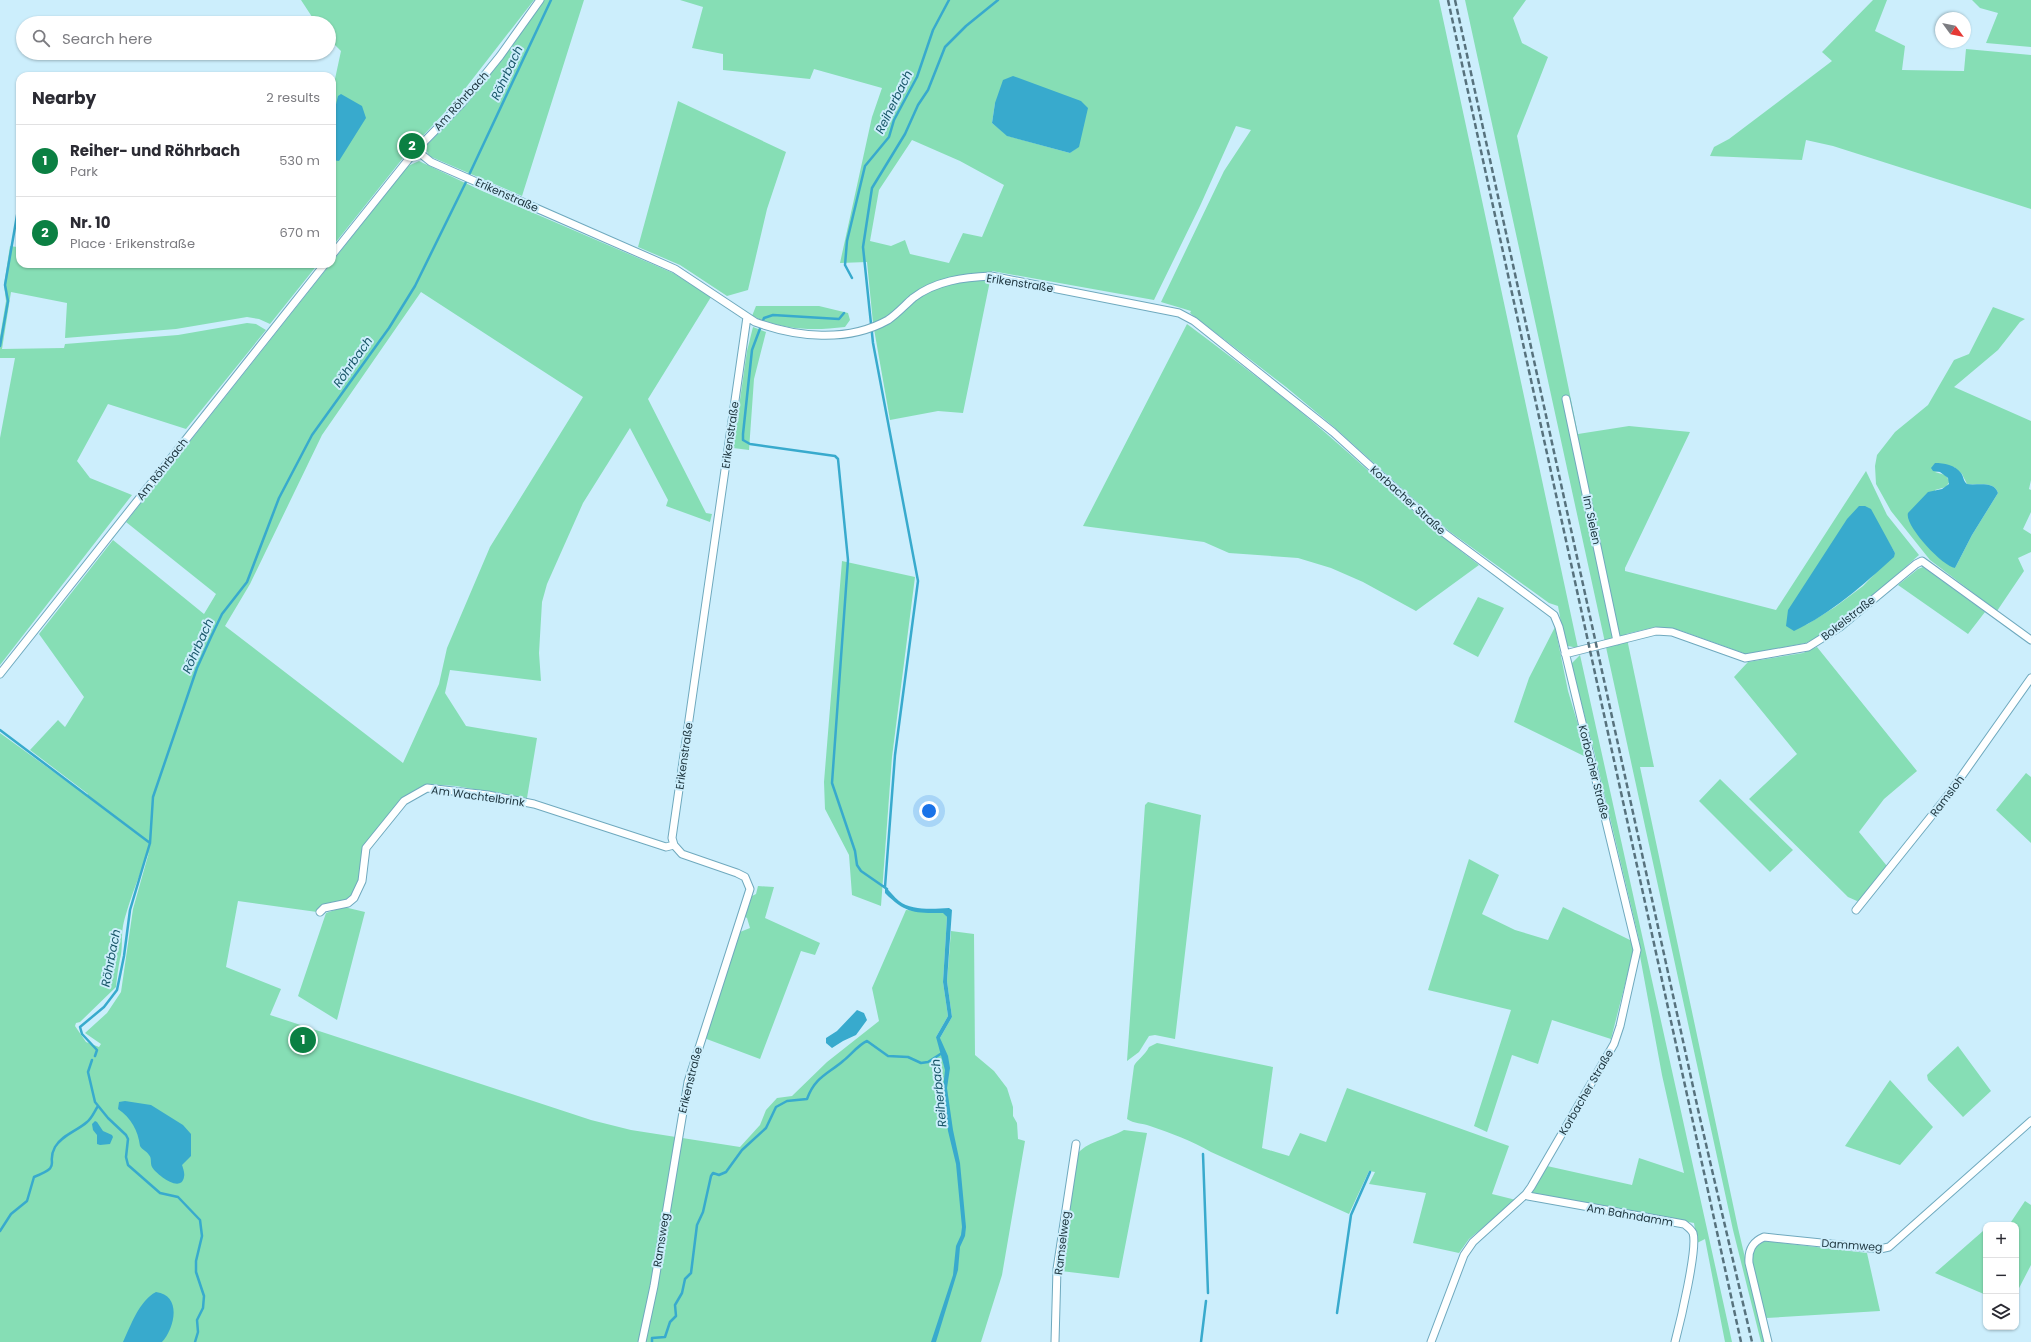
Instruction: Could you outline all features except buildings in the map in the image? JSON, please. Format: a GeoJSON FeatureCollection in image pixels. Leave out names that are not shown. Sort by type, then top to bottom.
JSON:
{"type":"FeatureCollection","features":[{"type":"Feature","properties":{"kind":"street","name":"Am Röhrbach"},"geometry":{"type":"LineString","coordinates":[[336,250],[416,150],[466,97],[500,56],[540,0]]}},
{"type":"Feature","properties":{"kind":"street","name":"Erikenstraße"},"geometry":{"type":"LineString","coordinates":[[416,150],[431,162],[675,269],[754,322],[768,327],[799,334],[843,335],[866,329],[888,320],[925,291],[943,283],[968,277],[991,276],[1150,306],[1188,317]]}},
{"type":"Feature","properties":{"kind":"street","name":"Am Röhrbach"},"geometry":{"type":"LineString","coordinates":[[0,674],[322,268]]}},
{"type":"Feature","properties":{"kind":"street","name":"Erikenstraße"},"geometry":{"type":"LineString","coordinates":[[677,1138],[691,1070],[750,889],[745,877],[737,872],[682,854],[674,845],[672,838],[747,317]]}},
{"type":"Feature","properties":{"kind":"street","name":"Korbacher Straße"},"geometry":{"type":"LineString","coordinates":[[1188,317],[1333,432],[1458,544],[1549,609],[1554,615],[1559,627],[1637,950],[1617,1037],[1526,1194],[1473,1242],[1467,1251],[1431,1342]]}},
{"type":"Feature","properties":{"kind":"street","name":"Im Sielen"},"geometry":{"type":"LineString","coordinates":[[1566,399],[1617,641]]}},
{"type":"Feature","properties":{"kind":"street","name":"Bokelstraße"},"geometry":{"type":"LineString","coordinates":[[1565,654],[1662,631],[1678,634],[1746,658],[1808,647],[1840,627],[1916,564],[1922,561],[2031,640]]}},
{"type":"Feature","properties":{"kind":"street","name":"Ramsloh"},"geometry":{"type":"LineString","coordinates":[[1856,910],[1949,794],[2031,678]]}},
{"type":"Feature","properties":{"kind":"street","name":"Am Wachtelbrink"},"geometry":{"type":"LineString","coordinates":[[320,912],[324,908],[348,903],[354,898],[362,881],[366,848],[404,801],[426,788],[488,795],[534,804],[666,847],[674,845]]}},
{"type":"Feature","properties":{"kind":"street","name":"Dammweg"},"geometry":{"type":"LineString","coordinates":[[1768,1342],[1749,1263],[1748,1253],[1756,1240],[1764,1237],[1880,1249],[1889,1247],[2031,1121]]}},
{"type":"Feature","properties":{"kind":"street","name":"Ramsweg"},"geometry":{"type":"LineString","coordinates":[[642,1342],[654,1286],[677,1138]]}},
{"type":"Feature","properties":{"kind":"street","name":"Ramselweg"},"geometry":{"type":"LineString","coordinates":[[1055,1342],[1057,1269],[1076,1144]]}},
{"type":"Feature","properties":{"kind":"street","name":"Am Bahndamm"},"geometry":{"type":"LineString","coordinates":[[1526,1194],[1528,1196],[1684,1224],[1689,1228],[1693,1233],[1694,1241],[1689,1278],[1676,1342]]}},
{"type":"Feature","properties":{"kind":"green space"},"geometry":{"type":"Polygon","coordinates":[[[301,0],[534,0],[457,99],[407,153],[336,242],[336,74],[341,51],[336,46],[336,16],[311,16],[301,0]]]}},
{"type":"Feature","properties":{"kind":"green space"},"geometry":{"type":"Polygon","coordinates":[[[544,0],[584,0],[522,196],[429,156],[425,147],[466,105],[504,57],[544,0]]]}},
{"type":"Feature","properties":{"kind":"green space"},"geometry":{"type":"Polygon","coordinates":[[[680,0],[1439,0],[1578,648],[1568,646],[1564,639],[1558,606],[1549,603],[1449,531],[1334,427],[1286,387],[1190,313],[1191,311],[1161,302],[1224,171],[1251,130],[1236,126],[1200,206],[1154,300],[992,271],[963,413],[938,411],[890,420],[874,329],[889,323],[908,308],[903,304],[885,318],[873,323],[867,262],[840,263],[872,117],[882,88],[814,69],[810,79],[723,70],[723,54],[692,48],[703,7],[680,0]],[[995,103],[992,123],[1008,136],[1070,153],[1078,147],[995,103]],[[912,140],[879,190],[870,241],[891,246],[905,240],[910,254],[949,263],[963,233],[982,237],[1004,185],[960,161],[912,140]]]}},
{"type":"Feature","properties":{"kind":"green space"},"geometry":{"type":"Polygon","coordinates":[[[1465,0],[1526,0],[1513,18],[1522,43],[1548,57],[1517,136],[1578,434],[1629,426],[1690,432],[1625,568],[1625,571],[1776,610],[1866,471],[1887,515],[1919,555],[1857,610],[1826,633],[1806,643],[1746,654],[1679,630],[1655,627],[1626,634],[1654,767],[1640,767],[1738,1228],[1765,1342],[1761,1342],[1733,1230],[1465,0]],[[1883,533],[1806,625],[1835,607],[1863,586],[1895,553],[1883,533]]]}},
{"type":"Feature","properties":{"kind":"green space"},"geometry":{"type":"Polygon","coordinates":[[[1873,0],[1887,0],[1875,31],[1905,46],[1902,70],[1964,71],[1966,49],[2031,55],[2031,209],[1833,146],[1806,140],[1802,160],[1710,156],[1714,147],[1729,139],[1832,61],[1822,52],[1873,0]]]}},
{"type":"Feature","properties":{"kind":"green space"},"geometry":{"type":"Polygon","coordinates":[[[1972,0],[2031,0],[2031,47],[1986,43],[1998,13],[1980,8],[1972,0]]]}},
{"type":"Feature","properties":{"kind":"green space"},"geometry":{"type":"Polygon","coordinates":[[[678,101],[786,152],[767,209],[748,290],[727,296],[680,265],[638,247],[678,101]]]}},
{"type":"Feature","properties":{"kind":"green space"},"geometry":{"type":"Polygon","coordinates":[[[419,161],[480,190],[673,273],[711,297],[648,399],[706,513],[712,514],[710,522],[666,506],[668,500],[630,428],[583,503],[547,584],[542,602],[539,653],[541,681],[450,670],[445,693],[466,726],[537,738],[527,798],[456,786],[426,784],[402,799],[364,847],[360,879],[352,896],[346,901],[317,912],[238,901],[226,967],[281,989],[270,1015],[591,1120],[631,1130],[740,1147],[760,1125],[766,1110],[777,1098],[792,1096],[827,1062],[879,1021],[872,988],[906,910],[944,913],[947,917],[943,982],[948,1016],[936,1037],[940,1038],[952,1017],[947,981],[951,931],[974,934],[975,1055],[994,1071],[1007,1088],[1013,1107],[1013,1116],[1017,1123],[1018,1139],[1025,1141],[1002,1275],[981,1342],[0,1342],[0,733],[87,796],[88,794],[30,750],[58,720],[65,727],[84,697],[39,634],[113,540],[204,614],[216,594],[126,522],[327,268],[336,268],[336,257],[408,166],[419,161]],[[421,292],[322,435],[250,584],[225,626],[403,763],[439,684],[447,648],[490,547],[583,397],[421,292]],[[149,852],[134,889],[123,926],[116,987],[80,1022],[76,1023],[75,1026],[86,1042],[99,1047],[101,1044],[85,1033],[107,1013],[121,992],[133,909],[149,852]]]}},
{"type":"Feature","properties":{"kind":"green space"},"geometry":{"type":"Polygon","coordinates":[[[10,246],[16,247],[16,268],[315,268],[270,324],[259,319],[247,317],[176,329],[65,338],[67,303],[11,292],[2,349],[64,348],[65,344],[178,335],[247,323],[256,324],[266,330],[186,429],[108,404],[77,461],[90,478],[132,495],[0,665],[0,438],[15,358],[0,358],[0,337],[6,301],[4,285],[10,246]]]}},
{"type":"Feature","properties":{"kind":"green space"},"geometry":{"type":"Polygon","coordinates":[[[756,306],[819,306],[848,313],[850,320],[845,327],[809,329],[787,327],[752,316],[756,306]]]}},
{"type":"Feature","properties":{"kind":"green space"},"geometry":{"type":"Polygon","coordinates":[[[1993,307],[2025,319],[2020,322],[1998,350],[1954,387],[2031,421],[2031,480],[2029,489],[2031,490],[2031,512],[2023,529],[2031,534],[2031,552],[2018,558],[2024,571],[1997,611],[1930,560],[1891,511],[1876,484],[1875,466],[1877,455],[1895,432],[1928,405],[1954,360],[1969,354],[1993,307]],[[1954,467],[1935,472],[1945,475],[1950,481],[1946,487],[1935,490],[1955,568],[1972,535],[1998,493],[1993,486],[1984,484],[1967,484],[1962,474],[1954,467]]]}},
{"type":"Feature","properties":{"kind":"green space"},"geometry":{"type":"Polygon","coordinates":[[[1187,324],[1294,406],[1347,451],[1421,518],[1479,565],[1416,611],[1363,582],[1331,568],[1298,558],[1229,553],[1204,542],[1083,526],[1187,324]]]}},
{"type":"Feature","properties":{"kind":"green space"},"geometry":{"type":"Polygon","coordinates":[[[753,327],[766,332],[754,379],[749,450],[733,448],[747,351],[753,327]]]}},
{"type":"Feature","properties":{"kind":"green space"},"geometry":{"type":"Polygon","coordinates":[[[842,561],[915,577],[892,757],[881,906],[852,895],[849,855],[825,809],[824,782],[842,561]]]}},
{"type":"Feature","properties":{"kind":"green space"},"geometry":{"type":"Polygon","coordinates":[[[1923,567],[1985,612],[1968,634],[1898,585],[1918,569],[1923,567]]]}},
{"type":"Feature","properties":{"kind":"green space"},"geometry":{"type":"Polygon","coordinates":[[[1478,597],[1504,608],[1478,657],[1453,644],[1478,597]]]}},
{"type":"Feature","properties":{"kind":"green space"},"geometry":{"type":"Polygon","coordinates":[[[1555,627],[1568,691],[1588,758],[1514,722],[1529,678],[1555,627]]]}},
{"type":"Feature","properties":{"kind":"green space"},"geometry":{"type":"Polygon","coordinates":[[[1817,647],[1917,771],[1884,799],[1859,832],[1887,866],[1861,900],[1857,901],[1848,897],[1749,799],[1797,754],[1734,677],[1748,662],[1803,653],[1817,647]]]}},
{"type":"Feature","properties":{"kind":"green space"},"geometry":{"type":"Polygon","coordinates":[[[1580,655],[1732,1342],[1725,1342],[1705,1239],[1697,1243],[1694,1223],[1531,1194],[1547,1166],[1632,1185],[1639,1158],[1684,1173],[1662,1075],[1640,956],[1641,951],[1638,935],[1595,755],[1571,664],[1580,655]]]}},
{"type":"Feature","properties":{"kind":"green space"},"geometry":{"type":"Polygon","coordinates":[[[2026,773],[2031,777],[2031,843],[1996,810],[2026,773]]]}},
{"type":"Feature","properties":{"kind":"green space"},"geometry":{"type":"Polygon","coordinates":[[[1720,779],[1793,850],[1770,872],[1699,801],[1720,779]]]}},
{"type":"Feature","properties":{"kind":"green space"},"geometry":{"type":"Polygon","coordinates":[[[1148,802],[1201,815],[1175,1039],[1155,1035],[1149,1036],[1139,1052],[1127,1061],[1145,805],[1148,802]]]}},
{"type":"Feature","properties":{"kind":"green space"},"geometry":{"type":"Polygon","coordinates":[[[1469,859],[1499,875],[1482,914],[1515,930],[1548,940],[1563,907],[1634,942],[1633,953],[1611,1039],[1552,1020],[1538,1064],[1512,1055],[1487,1132],[1474,1126],[1511,1010],[1428,990],[1469,859]]]}},
{"type":"Feature","properties":{"kind":"green space"},"geometry":{"type":"Polygon","coordinates":[[[758,886],[774,887],[765,918],[820,943],[815,955],[801,951],[760,1059],[704,1038],[740,932],[750,928],[747,918],[745,917],[752,896],[756,894],[758,886]]]}},
{"type":"Feature","properties":{"kind":"green space"},"geometry":{"type":"Polygon","coordinates":[[[344,907],[365,912],[337,1020],[298,996],[326,913],[344,907]]]}},
{"type":"Feature","properties":{"kind":"green space"},"geometry":{"type":"Polygon","coordinates":[[[1157,1043],[1273,1067],[1262,1148],[1289,1156],[1300,1133],[1326,1142],[1347,1088],[1509,1146],[1492,1194],[1516,1200],[1469,1239],[1459,1253],[1413,1243],[1426,1193],[1369,1184],[1375,1172],[1369,1171],[1349,1214],[1196,1144],[1150,1126],[1130,1121],[1127,1119],[1134,1066],[1149,1047],[1157,1043]]]}},
{"type":"Feature","properties":{"kind":"green space"},"geometry":{"type":"Polygon","coordinates":[[[1958,1046],[1991,1091],[1963,1117],[1928,1080],[1927,1075],[1958,1046]]]}},
{"type":"Feature","properties":{"kind":"green space"},"geometry":{"type":"Polygon","coordinates":[[[1890,1080],[1933,1127],[1900,1165],[1845,1146],[1890,1080]]]}},
{"type":"Feature","properties":{"kind":"green space"},"geometry":{"type":"Polygon","coordinates":[[[1124,1130],[1147,1133],[1119,1278],[1061,1271],[1078,1153],[1094,1142],[1124,1130]]]}},
{"type":"Feature","properties":{"kind":"green space"},"geometry":{"type":"Polygon","coordinates":[[[2025,1201],[2031,1205],[2031,1265],[2019,1288],[2019,1222],[2011,1222],[2025,1201]]]}},
{"type":"Feature","properties":{"kind":"green space"},"geometry":{"type":"Polygon","coordinates":[[[1983,1231],[1983,1294],[1935,1273],[1983,1231]]]}},
{"type":"Feature","properties":{"kind":"green space"},"geometry":{"type":"Polygon","coordinates":[[[1765,1241],[1867,1253],[1880,1311],[1766,1318],[1752,1266],[1752,1253],[1754,1249],[1765,1241]]]}},
{"type":"Feature","properties":{"kind":"water"},"geometry":{"type":"Polygon","coordinates":[[[1013,76],[1081,101],[1088,108],[1079,147],[1070,153],[1007,136],[992,123],[995,103],[1003,80],[1013,76]]]}},
{"type":"Feature","properties":{"kind":"water"},"geometry":{"type":"Polygon","coordinates":[[[341,94],[362,106],[366,118],[339,161],[336,161],[336,104],[338,96],[341,94]]]}},
{"type":"Feature","properties":{"kind":"water"},"geometry":{"type":"Polygon","coordinates":[[[1935,463],[1953,466],[1959,470],[1967,484],[1984,484],[1993,486],[1998,493],[1972,535],[1955,568],[1949,566],[1933,553],[1918,535],[1908,519],[1908,513],[1928,492],[1942,489],[1949,484],[1948,478],[1940,472],[1933,471],[1931,468],[1935,463]]]}},
{"type":"Feature","properties":{"kind":"water"},"geometry":{"type":"Polygon","coordinates":[[[1859,506],[1865,506],[1871,509],[1895,553],[1894,557],[1859,588],[1834,607],[1808,624],[1794,631],[1786,626],[1788,610],[1847,519],[1859,506]]]}},
{"type":"Feature","properties":{"kind":"water"},"geometry":{"type":"Polygon","coordinates":[[[885,887],[904,904],[923,909],[949,908],[952,910],[947,981],[952,1017],[940,1038],[948,1056],[950,1068],[947,1088],[953,1130],[960,1163],[966,1227],[965,1236],[960,1247],[958,1270],[936,1342],[931,1342],[953,1275],[956,1246],[961,1235],[962,1227],[956,1164],[948,1131],[943,1088],[945,1070],[936,1037],[948,1016],[943,982],[947,917],[943,913],[925,913],[905,909],[885,893],[885,887]]]}},
{"type":"Feature","properties":{"kind":"water"},"geometry":{"type":"Polygon","coordinates":[[[857,1010],[864,1013],[867,1020],[856,1035],[832,1048],[826,1043],[826,1038],[837,1031],[857,1010]]]}},
{"type":"Feature","properties":{"kind":"water"},"geometry":{"type":"Polygon","coordinates":[[[125,1101],[151,1105],[183,1125],[191,1134],[191,1156],[182,1165],[184,1177],[182,1182],[178,1184],[168,1181],[154,1170],[150,1156],[140,1146],[138,1135],[133,1125],[127,1116],[118,1109],[119,1102],[125,1101]]]}},
{"type":"Feature","properties":{"kind":"water"},"geometry":{"type":"Polygon","coordinates":[[[95,1121],[103,1131],[112,1135],[113,1137],[110,1144],[97,1144],[97,1135],[93,1130],[92,1124],[95,1121]]]}},
{"type":"Feature","properties":{"kind":"water"},"geometry":{"type":"Polygon","coordinates":[[[156,1292],[164,1294],[170,1299],[173,1305],[173,1321],[167,1336],[162,1342],[123,1342],[140,1307],[156,1292]]]}},
{"type":"Feature","properties":{"kind":"waterway","name":"Röhrbach"},"geometry":{"type":"LineString","coordinates":[[469,175],[551,0]]}},
{"type":"Feature","properties":{"kind":"waterway","name":"Reiherbach"},"geometry":{"type":"LineString","coordinates":[[852,278],[845,265],[847,241],[865,166],[889,137],[894,120],[917,77],[933,30],[949,0]]}},
{"type":"Feature","properties":{"kind":"waterway"},"geometry":{"type":"LineString","coordinates":[[885,887],[895,755],[918,581],[873,343],[863,247],[872,188],[905,134],[918,105],[928,90],[945,47],[966,26],[998,0]]}},
{"type":"Feature","properties":{"kind":"waterway","name":"Röhrbach"},"geometry":{"type":"LineString","coordinates":[[95,1056],[97,1050],[82,1034],[80,1027],[104,1007],[117,990],[124,956],[130,910],[150,843],[153,797],[197,668],[222,614],[247,582],[279,498],[312,435],[389,328],[415,286],[466,182]]}},
{"type":"Feature","properties":{"kind":"waterway"},"geometry":{"type":"LineString","coordinates":[[0,346],[8,301],[5,285],[16,221]]}},
{"type":"Feature","properties":{"kind":"waterway"},"geometry":{"type":"LineString","coordinates":[[844,313],[839,319],[773,315],[764,318],[752,350],[743,440],[750,444],[835,456],[838,459],[848,560],[832,783],[855,851],[857,865],[861,871],[887,889]]}},
{"type":"Feature","properties":{"kind":"waterway"},"geometry":{"type":"LineString","coordinates":[[0,730],[150,843]]}},
{"type":"Feature","properties":{"kind":"waterway"},"geometry":{"type":"LineString","coordinates":[[652,1342],[652,1338],[665,1337],[670,1322],[676,1316],[675,1305],[682,1293],[685,1279],[691,1273],[697,1225],[703,1212],[711,1176],[713,1173],[719,1175],[726,1172],[742,1150],[766,1128],[776,1107],[787,1101],[807,1099],[814,1086],[822,1077],[867,1041],[888,1056],[908,1057],[921,1063],[928,1062],[942,1053]]}},
{"type":"Feature","properties":{"kind":"waterway","name":"Röhrbach"},"geometry":{"type":"LineString","coordinates":[[92,1060],[88,1072],[95,1102],[108,1118],[126,1135],[128,1139],[126,1157],[128,1165],[160,1193],[178,1197],[200,1220],[202,1236],[196,1261],[196,1272],[204,1296],[203,1308],[197,1320],[198,1332],[195,1342]]}},
{"type":"Feature","properties":{"kind":"waterway"},"geometry":{"type":"LineString","coordinates":[[0,1231],[11,1214],[27,1201],[34,1177],[49,1170],[51,1167],[52,1153],[58,1143],[89,1120],[98,1106]]}},
{"type":"Feature","properties":{"kind":"waterway"},"geometry":{"type":"LineString","coordinates":[[1203,1154],[1208,1293]]}},
{"type":"Feature","properties":{"kind":"waterway"},"geometry":{"type":"LineString","coordinates":[[1337,1313],[1351,1215],[1370,1172]]}},
{"type":"Feature","properties":{"kind":"waterway"},"geometry":{"type":"LineString","coordinates":[[1201,1342],[1206,1301]]}},
{"type":"Feature","properties":{"kind":"railway"},"geometry":{"type":"LineString","coordinates":[[1448,0],[1741,1342]]}},
{"type":"Feature","properties":{"kind":"railway"},"geometry":{"type":"LineString","coordinates":[[1455,0],[1699,1114],[1752,1342]]}},
{"type":"Feature","properties":{"kind":"place","name":"Nr. 10"},"geometry":{"type":"Point","coordinates":[412,146]}},
{"type":"Feature","properties":{"kind":"place","name":"Reiher- und Röhrbach"},"geometry":{"type":"Point","coordinates":[303,1040]}}]}
